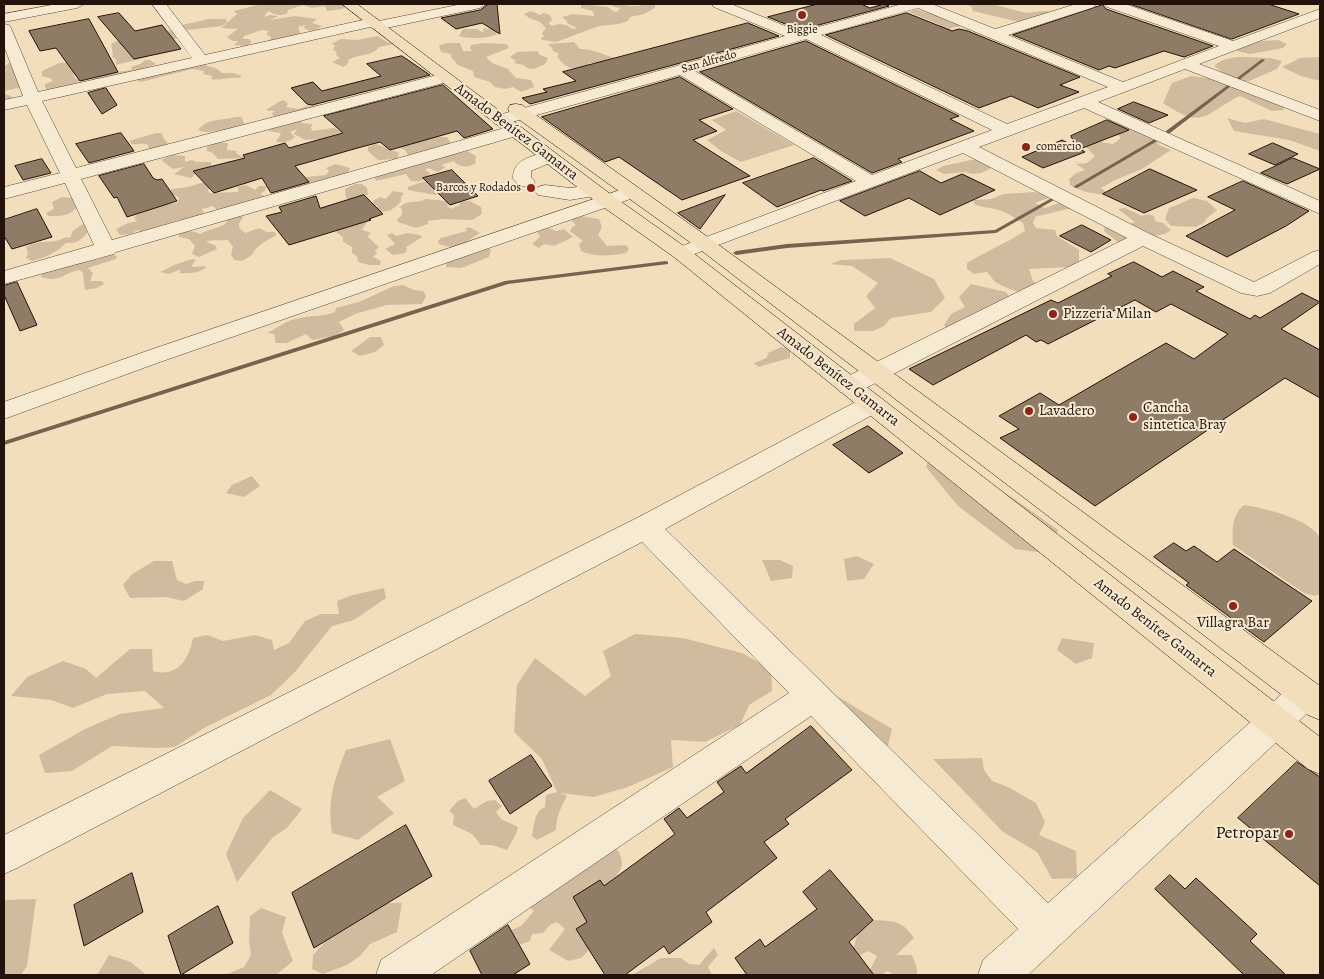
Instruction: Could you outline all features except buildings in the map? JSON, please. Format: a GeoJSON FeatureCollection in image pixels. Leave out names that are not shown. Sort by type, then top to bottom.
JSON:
{"type":"FeatureCollection","features":[{"type":"Feature","properties":{"kind":"main road","name":"Amado Benítez Gamarra"},"geometry":{"type":"LineString","coordinates":[[349,4],[379,18],[513,122],[548,156],[599,195],[693,249],[876,373],[1313,699]]}},
{"type":"Feature","properties":{"kind":"main road","name":"Amado Benítez Gamarra"},"geometry":{"type":"LineString","coordinates":[[379,18],[445,78],[513,122],[572,149],[632,192],[693,249],[861,395],[1320,758]]}},
{"type":"Feature","properties":{"kind":"main road"},"geometry":{"type":"LineString","coordinates":[[548,156],[572,149]]}},
{"type":"Feature","properties":{"kind":"street"},"geometry":{"type":"LineString","coordinates":[[4,18],[77,4]]}},
{"type":"Feature","properties":{"kind":"street"},"geometry":{"type":"LineString","coordinates":[[159,4],[201,60]]}},
{"type":"Feature","properties":{"kind":"street"},"geometry":{"type":"LineString","coordinates":[[4,105],[379,18],[480,4]]}},
{"type":"Feature","properties":{"kind":"street"},"geometry":{"type":"LineString","coordinates":[[719,4],[804,36],[1007,131]]}},
{"type":"Feature","properties":{"kind":"street"},"geometry":{"type":"LineString","coordinates":[[919,4],[1122,87]]}},
{"type":"Feature","properties":{"kind":"street","name":"San Alfredo"},"geometry":{"type":"LineString","coordinates":[[4,278],[107,250],[683,70],[919,4]]}},
{"type":"Feature","properties":{"kind":"street"},"geometry":{"type":"LineString","coordinates":[[993,35],[1089,4]]}},
{"type":"Feature","properties":{"kind":"street"},"geometry":{"type":"LineString","coordinates":[[1112,4],[1234,46]]}},
{"type":"Feature","properties":{"kind":"street"},"geometry":{"type":"LineString","coordinates":[[693,249],[1319,14]]}},
{"type":"Feature","properties":{"kind":"street"},"geometry":{"type":"LineString","coordinates":[[4,28],[33,99],[107,250]]}},
{"type":"Feature","properties":{"kind":"street"},"geometry":{"type":"LineString","coordinates":[[1186,64],[1320,116]]}},
{"type":"Feature","properties":{"kind":"street"},"geometry":{"type":"LineString","coordinates":[[683,70],[871,182]]}},
{"type":"Feature","properties":{"kind":"street"},"geometry":{"type":"LineString","coordinates":[[4,193],[445,78]]}},
{"type":"Feature","properties":{"kind":"street"},"geometry":{"type":"LineString","coordinates":[[1085,102],[1320,208]]}},
{"type":"Feature","properties":{"kind":"street"},"geometry":{"type":"LineString","coordinates":[[965,147],[1143,238],[1249,288],[1257,289],[1317,262]]}},
{"type":"Feature","properties":{"kind":"street"},"geometry":{"type":"LineString","coordinates":[[526,182],[522,178],[522,169],[548,156]]}},
{"type":"Feature","properties":{"kind":"street"},"geometry":{"type":"LineString","coordinates":[[545,191],[599,195],[632,192]]}},
{"type":"Feature","properties":{"kind":"street"},"geometry":{"type":"LineString","coordinates":[[4,411],[599,195]]}},
{"type":"Feature","properties":{"kind":"street"},"geometry":{"type":"LineString","coordinates":[[4,855],[645,527],[861,395],[876,373],[1143,238]]}},
{"type":"Feature","properties":{"kind":"street"},"geometry":{"type":"LineString","coordinates":[[645,527],[1047,930]]}},
{"type":"Feature","properties":{"kind":"street"},"geometry":{"type":"LineString","coordinates":[[396,975],[813,696]]}},
{"type":"Feature","properties":{"kind":"street"},"geometry":{"type":"LineString","coordinates":[[998,975],[1274,722],[1313,699]]}},
{"type":"Feature","properties":{"kind":"shaded area"},"geometry":{"type":"Polygon","coordinates":[[[261,4],[344,4],[346,6],[342,9],[327,11],[325,6],[312,8],[303,5],[288,10],[285,15],[276,14],[271,11],[267,12],[264,17],[270,15],[278,16],[270,20],[295,16],[317,19],[312,23],[322,26],[311,31],[304,28],[305,25],[298,27],[300,33],[294,37],[269,41],[271,37],[266,34],[269,31],[262,30],[244,36],[243,39],[249,39],[252,42],[247,46],[234,45],[238,41],[232,41],[227,37],[238,29],[221,28],[237,14],[234,11],[261,4]]]}},
{"type":"Feature","properties":{"kind":"shaded area"},"geometry":{"type":"Polygon","coordinates":[[[581,4],[608,7],[614,12],[620,8],[611,6],[616,4],[638,6],[652,4],[655,5],[655,8],[644,14],[630,17],[628,21],[599,26],[556,42],[542,40],[541,38],[544,36],[542,33],[546,28],[540,22],[524,14],[531,11],[540,15],[543,13],[550,15],[552,20],[549,23],[551,26],[559,24],[573,29],[577,28],[567,23],[562,17],[573,14],[594,16],[593,11],[581,8],[581,4]]]}},
{"type":"Feature","properties":{"kind":"shaded area"},"geometry":{"type":"Polygon","coordinates":[[[959,4],[992,4],[1026,13],[1045,11],[1050,12],[1057,18],[1053,21],[1019,22],[973,11],[971,6],[959,4]]]}},
{"type":"Feature","properties":{"kind":"shaded area"},"geometry":{"type":"Polygon","coordinates":[[[915,9],[940,16],[961,26],[951,28],[946,33],[935,28],[940,25],[909,12],[915,9]]]}},
{"type":"Feature","properties":{"kind":"shaded area"},"geometry":{"type":"Polygon","coordinates":[[[209,19],[226,19],[227,22],[222,26],[188,30],[184,29],[182,25],[209,19]]]}},
{"type":"Feature","properties":{"kind":"shaded area"},"geometry":{"type":"Polygon","coordinates":[[[492,26],[498,33],[495,35],[473,38],[459,36],[463,29],[477,29],[482,32],[484,31],[483,28],[488,29],[492,26]]]}},
{"type":"Feature","properties":{"kind":"shaded area"},"geometry":{"type":"Polygon","coordinates":[[[168,30],[174,31],[178,37],[148,57],[116,65],[116,59],[112,57],[111,44],[169,32],[168,30]]]}},
{"type":"Feature","properties":{"kind":"shaded area"},"geometry":{"type":"Polygon","coordinates":[[[377,36],[389,43],[394,42],[394,44],[379,47],[368,54],[352,58],[343,67],[332,62],[340,58],[336,55],[337,52],[333,50],[335,45],[331,44],[341,39],[357,40],[377,36]]]}},
{"type":"Feature","properties":{"kind":"shaded area"},"geometry":{"type":"Polygon","coordinates":[[[1278,40],[1287,44],[1283,48],[1250,54],[1237,51],[1239,47],[1261,41],[1278,40]]]}},
{"type":"Feature","properties":{"kind":"shaded area"},"geometry":{"type":"Polygon","coordinates":[[[574,42],[580,49],[614,58],[598,63],[589,63],[593,66],[572,68],[560,61],[557,56],[559,54],[552,50],[548,44],[574,42]]]}},
{"type":"Feature","properties":{"kind":"shaded area"},"geometry":{"type":"Polygon","coordinates":[[[460,43],[463,51],[473,51],[470,49],[471,45],[484,43],[507,44],[509,48],[486,57],[492,63],[508,69],[516,78],[531,80],[534,87],[521,92],[513,87],[505,89],[495,87],[490,82],[474,77],[473,71],[458,65],[451,57],[451,54],[441,52],[439,45],[460,43]]]}},
{"type":"Feature","properties":{"kind":"shaded area"},"geometry":{"type":"Polygon","coordinates":[[[537,51],[540,55],[548,58],[545,64],[534,69],[514,63],[516,61],[510,57],[517,52],[537,51]]]}},
{"type":"Feature","properties":{"kind":"shaded area"},"geometry":{"type":"Polygon","coordinates":[[[1320,57],[1320,81],[1301,76],[1282,67],[1300,58],[1320,57]]]}},
{"type":"Feature","properties":{"kind":"shaded area"},"geometry":{"type":"Polygon","coordinates":[[[1233,58],[1270,58],[1282,61],[1277,69],[1249,81],[1228,77],[1214,66],[1226,59],[1233,58]]]}},
{"type":"Feature","properties":{"kind":"shaded area"},"geometry":{"type":"Polygon","coordinates":[[[145,60],[150,60],[156,64],[147,68],[51,91],[45,88],[45,84],[53,81],[42,76],[42,71],[57,64],[65,63],[73,67],[77,72],[73,75],[76,79],[81,79],[78,82],[85,82],[109,73],[132,70],[131,67],[145,60]]]}},
{"type":"Feature","properties":{"kind":"shaded area"},"geometry":{"type":"Polygon","coordinates":[[[12,63],[27,90],[17,88],[5,91],[5,94],[13,97],[4,102],[4,72],[6,71],[4,67],[12,63]]]}},
{"type":"Feature","properties":{"kind":"shaded area"},"geometry":{"type":"Polygon","coordinates":[[[202,64],[217,69],[222,73],[233,73],[242,76],[240,78],[211,79],[212,76],[203,74],[204,71],[192,69],[141,82],[136,80],[137,79],[202,64]]]}},
{"type":"Feature","properties":{"kind":"shaded area"},"geometry":{"type":"Polygon","coordinates":[[[1191,76],[1215,79],[1282,103],[1284,110],[1272,111],[1240,96],[1210,114],[1196,118],[1163,103],[1172,83],[1191,76]]]}},
{"type":"Feature","properties":{"kind":"shaded area"},"geometry":{"type":"Polygon","coordinates":[[[284,100],[288,104],[286,107],[299,109],[326,104],[278,118],[273,116],[272,113],[275,111],[268,111],[267,109],[284,100]]]}},
{"type":"Feature","properties":{"kind":"shaded area"},"geometry":{"type":"Polygon","coordinates":[[[736,111],[794,145],[741,162],[721,151],[707,140],[726,130],[712,120],[736,111]]]}},
{"type":"Feature","properties":{"kind":"shaded area"},"geometry":{"type":"Polygon","coordinates":[[[242,117],[244,124],[249,123],[250,125],[238,130],[228,129],[203,132],[198,130],[206,123],[242,117]]]}},
{"type":"Feature","properties":{"kind":"shaded area"},"geometry":{"type":"Polygon","coordinates":[[[1227,118],[1245,123],[1264,119],[1320,134],[1320,151],[1289,140],[1234,131],[1227,118]]]}},
{"type":"Feature","properties":{"kind":"shaded area"},"geometry":{"type":"Polygon","coordinates":[[[1112,119],[1152,135],[1159,145],[1171,150],[1142,169],[1101,188],[1110,195],[1094,194],[1075,188],[1070,185],[1069,179],[1076,173],[1085,170],[1076,164],[1087,163],[1095,156],[1083,144],[1101,142],[1113,144],[1121,138],[1105,122],[1112,119]]]}},
{"type":"Feature","properties":{"kind":"shaded area"},"geometry":{"type":"Polygon","coordinates":[[[300,120],[302,123],[313,124],[311,127],[312,131],[334,128],[343,132],[320,139],[305,140],[294,134],[297,129],[290,132],[295,137],[288,141],[276,142],[281,133],[268,131],[273,127],[300,120]]]}},
{"type":"Feature","properties":{"kind":"shaded area"},"geometry":{"type":"Polygon","coordinates":[[[162,133],[163,138],[168,143],[165,146],[149,150],[146,144],[133,144],[129,141],[162,133]]]}},
{"type":"Feature","properties":{"kind":"shaded area"},"geometry":{"type":"Polygon","coordinates":[[[431,137],[447,137],[450,142],[447,147],[409,156],[405,150],[395,146],[431,137]]]}},
{"type":"Feature","properties":{"kind":"shaded area"},"geometry":{"type":"Polygon","coordinates":[[[217,142],[228,143],[227,150],[237,151],[236,153],[244,158],[218,159],[213,153],[207,151],[207,147],[217,142]]]}},
{"type":"Feature","properties":{"kind":"shaded area"},"geometry":{"type":"Polygon","coordinates":[[[376,144],[399,153],[398,157],[396,159],[378,160],[368,151],[368,147],[376,144]]]}},
{"type":"Feature","properties":{"kind":"shaded area"},"geometry":{"type":"Polygon","coordinates":[[[467,151],[476,156],[476,163],[463,166],[458,165],[455,161],[443,164],[442,166],[446,167],[438,172],[428,168],[425,170],[430,173],[428,176],[419,181],[411,181],[406,174],[376,181],[373,174],[437,159],[439,156],[467,151]]]}},
{"type":"Feature","properties":{"kind":"shaded area"},"geometry":{"type":"Polygon","coordinates":[[[172,155],[185,156],[185,162],[192,160],[211,162],[212,165],[200,170],[191,178],[174,174],[184,167],[173,169],[161,160],[172,155]]]}},
{"type":"Feature","properties":{"kind":"shaded area"},"geometry":{"type":"Polygon","coordinates":[[[976,159],[995,166],[981,173],[972,174],[965,172],[944,174],[936,170],[943,166],[976,159]]]}},
{"type":"Feature","properties":{"kind":"shaded area"},"geometry":{"type":"Polygon","coordinates":[[[335,164],[350,168],[347,174],[277,198],[268,189],[296,179],[326,175],[329,171],[326,168],[335,164]]]}},
{"type":"Feature","properties":{"kind":"shaded area"},"geometry":{"type":"Polygon","coordinates":[[[425,181],[429,182],[439,192],[436,195],[408,190],[408,187],[425,181]]]}},
{"type":"Feature","properties":{"kind":"shaded area"},"geometry":{"type":"Polygon","coordinates":[[[204,182],[210,185],[208,191],[210,193],[238,192],[238,187],[246,185],[255,190],[259,186],[266,186],[265,191],[260,194],[265,196],[217,210],[213,206],[202,209],[204,213],[194,218],[179,220],[141,232],[137,230],[131,234],[120,235],[116,229],[128,223],[138,221],[134,219],[136,215],[158,206],[177,203],[179,199],[177,196],[168,194],[172,189],[204,182]]]}},
{"type":"Feature","properties":{"kind":"shaded area"},"geometry":{"type":"Polygon","coordinates":[[[355,184],[362,184],[367,188],[368,195],[350,200],[346,198],[345,189],[355,184]]]}},
{"type":"Feature","properties":{"kind":"shaded area"},"geometry":{"type":"Polygon","coordinates":[[[393,191],[404,193],[401,201],[390,210],[383,212],[375,211],[378,206],[374,205],[373,201],[380,197],[386,199],[393,191]]]}},
{"type":"Feature","properties":{"kind":"shaded area"},"geometry":{"type":"Polygon","coordinates":[[[1034,192],[1049,195],[1049,198],[1035,203],[1045,208],[1062,202],[1074,209],[1036,216],[1033,223],[1036,228],[1055,230],[1057,236],[1079,250],[1079,261],[1070,267],[1029,269],[1033,281],[1046,292],[1036,297],[1009,289],[995,282],[987,272],[974,274],[967,269],[967,263],[1025,231],[1023,223],[1014,217],[1001,211],[974,204],[974,200],[991,199],[1004,194],[1034,192]]]}},
{"type":"Feature","properties":{"kind":"shaded area"},"geometry":{"type":"Polygon","coordinates":[[[62,197],[73,198],[74,204],[77,207],[67,214],[48,216],[46,213],[54,209],[52,202],[62,197]]]}},
{"type":"Feature","properties":{"kind":"shaded area"},"geometry":{"type":"Polygon","coordinates":[[[1193,198],[1207,201],[1217,210],[1205,222],[1196,227],[1171,226],[1165,219],[1169,208],[1193,198]]]}},
{"type":"Feature","properties":{"kind":"shaded area"},"geometry":{"type":"Polygon","coordinates":[[[426,199],[446,201],[449,204],[447,206],[451,209],[460,205],[460,202],[470,201],[481,207],[482,214],[472,220],[443,219],[428,221],[428,224],[416,228],[398,222],[397,219],[402,215],[402,209],[399,207],[407,203],[426,199]]]}},
{"type":"Feature","properties":{"kind":"shaded area"},"geometry":{"type":"Polygon","coordinates":[[[1125,208],[1142,216],[1148,214],[1154,216],[1155,221],[1163,223],[1171,230],[1165,234],[1119,243],[1104,231],[1105,227],[1135,222],[1118,209],[1125,208]]]}},
{"type":"Feature","properties":{"kind":"shaded area"},"geometry":{"type":"Polygon","coordinates":[[[239,215],[243,217],[239,228],[245,233],[259,228],[267,232],[274,232],[277,235],[260,245],[252,255],[242,261],[234,260],[231,254],[233,247],[228,240],[206,242],[215,245],[217,249],[199,257],[192,254],[195,246],[189,239],[179,237],[179,234],[187,231],[200,234],[223,225],[229,217],[239,215]]]}},
{"type":"Feature","properties":{"kind":"shaded area"},"geometry":{"type":"Polygon","coordinates":[[[581,216],[599,219],[602,227],[598,235],[607,246],[626,245],[629,249],[626,253],[603,255],[581,251],[579,244],[583,241],[570,231],[576,225],[570,219],[581,216]]]}},
{"type":"Feature","properties":{"kind":"shaded area"},"geometry":{"type":"Polygon","coordinates":[[[367,222],[362,230],[370,232],[368,237],[379,247],[373,257],[381,261],[380,265],[358,262],[357,256],[352,253],[352,247],[343,242],[343,237],[337,233],[335,228],[367,222]]]}},
{"type":"Feature","properties":{"kind":"shaded area"},"geometry":{"type":"Polygon","coordinates":[[[84,223],[91,224],[85,229],[89,231],[79,240],[66,243],[55,252],[32,261],[26,258],[28,253],[26,247],[36,243],[61,240],[65,237],[70,238],[73,231],[84,223]]]}},
{"type":"Feature","properties":{"kind":"shaded area"},"geometry":{"type":"Polygon","coordinates":[[[469,227],[480,233],[461,245],[452,247],[439,244],[438,241],[441,238],[467,231],[465,229],[469,227]]]}},
{"type":"Feature","properties":{"kind":"shaded area"},"geometry":{"type":"Polygon","coordinates":[[[549,228],[556,231],[564,229],[573,237],[554,246],[544,244],[539,248],[532,244],[540,237],[537,232],[549,228]]]}},
{"type":"Feature","properties":{"kind":"shaded area"},"geometry":{"type":"Polygon","coordinates":[[[392,233],[396,236],[407,233],[422,237],[406,247],[405,253],[393,255],[385,249],[395,244],[387,235],[392,233]]]}},
{"type":"Feature","properties":{"kind":"shaded area"},"geometry":{"type":"Polygon","coordinates":[[[486,246],[491,250],[489,257],[461,268],[446,267],[446,263],[454,258],[486,246]]]}},
{"type":"Feature","properties":{"kind":"shaded area"},"geometry":{"type":"Polygon","coordinates":[[[113,255],[117,256],[116,259],[88,268],[93,273],[90,281],[102,281],[104,284],[97,288],[85,290],[83,273],[80,270],[53,279],[41,277],[43,271],[74,260],[83,263],[113,255]]]}},
{"type":"Feature","properties":{"kind":"shaded area"},"geometry":{"type":"Polygon","coordinates":[[[890,258],[934,279],[945,298],[931,312],[891,318],[884,326],[873,331],[854,331],[854,324],[875,308],[866,296],[878,283],[852,266],[830,264],[841,260],[890,258]]]}},
{"type":"Feature","properties":{"kind":"shaded area"},"geometry":{"type":"Polygon","coordinates":[[[192,259],[196,260],[192,265],[193,267],[205,266],[206,268],[190,273],[179,273],[181,269],[169,274],[160,272],[174,265],[192,259]]]}},
{"type":"Feature","properties":{"kind":"shaded area"},"geometry":{"type":"Polygon","coordinates":[[[971,284],[1006,292],[1016,306],[991,324],[977,331],[959,332],[947,329],[944,325],[951,314],[965,307],[959,297],[971,284]]]}},
{"type":"Feature","properties":{"kind":"shaded area"},"geometry":{"type":"Polygon","coordinates":[[[403,285],[414,290],[423,291],[426,296],[422,304],[387,305],[355,314],[339,322],[344,330],[334,336],[312,340],[306,334],[287,343],[276,343],[274,334],[267,333],[291,320],[331,314],[335,312],[336,308],[359,302],[394,286],[403,285]]]}},
{"type":"Feature","properties":{"kind":"shaded area"},"geometry":{"type":"Polygon","coordinates":[[[370,337],[381,337],[384,345],[375,352],[360,356],[351,351],[370,337]]]}},
{"type":"Feature","properties":{"kind":"shaded area"},"geometry":{"type":"Polygon","coordinates":[[[781,347],[790,349],[790,358],[758,367],[754,363],[767,358],[768,353],[781,347]]]}},
{"type":"Feature","properties":{"kind":"shaded area"},"geometry":{"type":"Polygon","coordinates":[[[933,447],[1016,500],[1058,530],[1052,554],[1015,549],[958,506],[926,467],[933,447]]]}},
{"type":"Feature","properties":{"kind":"shaded area"},"geometry":{"type":"Polygon","coordinates":[[[252,476],[260,486],[244,497],[226,493],[232,485],[252,476]]]}},
{"type":"Feature","properties":{"kind":"shaded area"},"geometry":{"type":"Polygon","coordinates":[[[1244,505],[1298,520],[1316,532],[1321,543],[1320,594],[1315,596],[1304,593],[1233,545],[1235,518],[1244,505]]]}},
{"type":"Feature","properties":{"kind":"shaded area"},"geometry":{"type":"Polygon","coordinates":[[[857,556],[874,564],[864,579],[847,581],[844,559],[857,556]]]}},
{"type":"Feature","properties":{"kind":"shaded area"},"geometry":{"type":"Polygon","coordinates":[[[762,560],[780,560],[793,566],[792,578],[771,581],[762,560]]]}},
{"type":"Feature","properties":{"kind":"shaded area"},"geometry":{"type":"Polygon","coordinates":[[[154,561],[172,561],[177,580],[186,584],[204,581],[203,589],[184,601],[166,597],[130,598],[123,585],[132,574],[154,561]]]}},
{"type":"Feature","properties":{"kind":"shaded area"},"geometry":{"type":"Polygon","coordinates":[[[384,588],[386,598],[354,620],[332,626],[295,672],[271,695],[204,728],[175,747],[112,746],[72,771],[45,773],[39,755],[85,729],[120,714],[164,708],[145,691],[107,694],[73,708],[51,700],[11,696],[27,677],[63,661],[86,669],[96,678],[130,649],[152,649],[153,671],[169,672],[176,669],[185,660],[193,638],[207,635],[223,641],[255,635],[272,640],[274,650],[289,643],[305,621],[321,614],[339,614],[337,601],[353,595],[384,588]]]}},
{"type":"Feature","properties":{"kind":"shaded area"},"geometry":{"type":"Polygon","coordinates":[[[635,634],[683,638],[742,653],[771,669],[772,691],[749,705],[740,725],[705,742],[671,740],[673,767],[628,787],[594,797],[560,793],[567,796],[559,812],[556,830],[537,840],[532,836],[537,815],[545,807],[546,795],[557,792],[542,759],[514,732],[517,685],[535,658],[585,696],[611,676],[603,651],[635,634]]]}},
{"type":"Feature","properties":{"kind":"shaded area"},"geometry":{"type":"Polygon","coordinates":[[[1062,638],[1094,643],[1092,658],[1076,664],[1057,650],[1062,638]]]}},
{"type":"Feature","properties":{"kind":"shaded area"},"geometry":{"type":"Polygon","coordinates":[[[830,692],[892,729],[885,758],[830,692]]]}},
{"type":"Feature","properties":{"kind":"shaded area"},"geometry":{"type":"Polygon","coordinates":[[[390,739],[405,781],[377,797],[394,813],[358,840],[332,833],[331,801],[338,771],[346,750],[390,739]]]}},
{"type":"Feature","properties":{"kind":"shaded area"},"geometry":{"type":"Polygon","coordinates":[[[982,758],[984,770],[992,781],[1006,786],[1036,803],[1045,822],[1039,835],[1076,851],[1077,878],[1052,879],[1037,852],[1003,832],[933,759],[982,758]]]}},
{"type":"Feature","properties":{"kind":"shaded area"},"geometry":{"type":"Polygon","coordinates":[[[270,790],[302,809],[287,828],[273,837],[237,882],[226,854],[243,818],[270,790]]]}},
{"type":"Feature","properties":{"kind":"shaded area"},"geometry":{"type":"Polygon","coordinates":[[[465,798],[474,809],[487,801],[495,800],[502,806],[496,812],[501,819],[518,827],[507,850],[492,845],[481,845],[472,834],[453,825],[454,815],[449,811],[458,801],[465,798]]]}},
{"type":"Feature","properties":{"kind":"shaded area"},"geometry":{"type":"Polygon","coordinates":[[[613,844],[621,857],[622,862],[619,872],[604,886],[599,880],[573,897],[587,922],[576,929],[589,950],[581,958],[568,961],[549,950],[565,929],[557,922],[550,925],[543,933],[532,934],[530,941],[519,945],[511,930],[521,926],[534,911],[528,906],[613,844]]]}},
{"type":"Feature","properties":{"kind":"shaded area"},"geometry":{"type":"Polygon","coordinates":[[[36,899],[27,966],[21,975],[4,975],[4,900],[36,899]]]}},
{"type":"Feature","properties":{"kind":"shaded area"},"geometry":{"type":"Polygon","coordinates":[[[388,903],[402,903],[397,932],[370,944],[360,956],[347,965],[323,974],[312,969],[313,955],[325,942],[388,903]]]}},
{"type":"Feature","properties":{"kind":"shaded area"},"geometry":{"type":"Polygon","coordinates":[[[261,908],[286,917],[282,933],[293,961],[276,975],[225,975],[244,967],[251,955],[249,940],[250,916],[261,908]]]}},
{"type":"Feature","properties":{"kind":"shaded area"},"geometry":{"type":"Polygon","coordinates":[[[873,920],[896,923],[910,932],[914,938],[896,955],[912,955],[917,968],[917,975],[895,975],[887,971],[882,975],[874,975],[870,970],[877,956],[868,951],[859,956],[853,948],[858,933],[873,920]]]}},
{"type":"Feature","properties":{"kind":"shaded area"},"geometry":{"type":"Polygon","coordinates":[[[714,948],[718,955],[708,967],[712,975],[632,975],[661,958],[681,958],[689,964],[699,965],[714,948]]]}},
{"type":"Feature","properties":{"kind":"shaded area"},"geometry":{"type":"Polygon","coordinates":[[[109,955],[131,962],[144,973],[143,975],[97,975],[109,955]]]}},
{"type":"Feature","properties":{"kind":"waterway"},"geometry":{"type":"LineString","coordinates":[[1238,79],[1263,60]]}},
{"type":"Feature","properties":{"kind":"waterway"},"geometry":{"type":"LineString","coordinates":[[1168,132],[1229,86]]}},
{"type":"Feature","properties":{"kind":"waterway"},"geometry":{"type":"LineString","coordinates":[[1075,187],[1157,140]]}},
{"type":"Feature","properties":{"kind":"waterway"},"geometry":{"type":"LineString","coordinates":[[736,253],[787,246],[996,231],[1059,196]]}},
{"type":"Feature","properties":{"kind":"waterway"},"geometry":{"type":"LineString","coordinates":[[4,443],[507,282],[666,263]]}},
{"type":"Feature","properties":{"kind":"place","name":"Biggie"},"geometry":{"type":"Point","coordinates":[802,15]}},
{"type":"Feature","properties":{"kind":"place","name":"comercio"},"geometry":{"type":"Point","coordinates":[1026,147]}},
{"type":"Feature","properties":{"kind":"place","name":"Barcos y Rodados"},"geometry":{"type":"Point","coordinates":[531,188]}},
{"type":"Feature","properties":{"kind":"place","name":"Pizzeria Milan"},"geometry":{"type":"Point","coordinates":[1053,314]}},
{"type":"Feature","properties":{"kind":"place","name":"Lavadero"},"geometry":{"type":"Point","coordinates":[1029,411]}},
{"type":"Feature","properties":{"kind":"place","name":"Cancha sintetica Bray"},"geometry":{"type":"Point","coordinates":[1133,417]}},
{"type":"Feature","properties":{"kind":"place","name":"Villagra Bar"},"geometry":{"type":"Point","coordinates":[1233,606]}},
{"type":"Feature","properties":{"kind":"place","name":"Petropar"},"geometry":{"type":"Point","coordinates":[1289,834]}}]}
